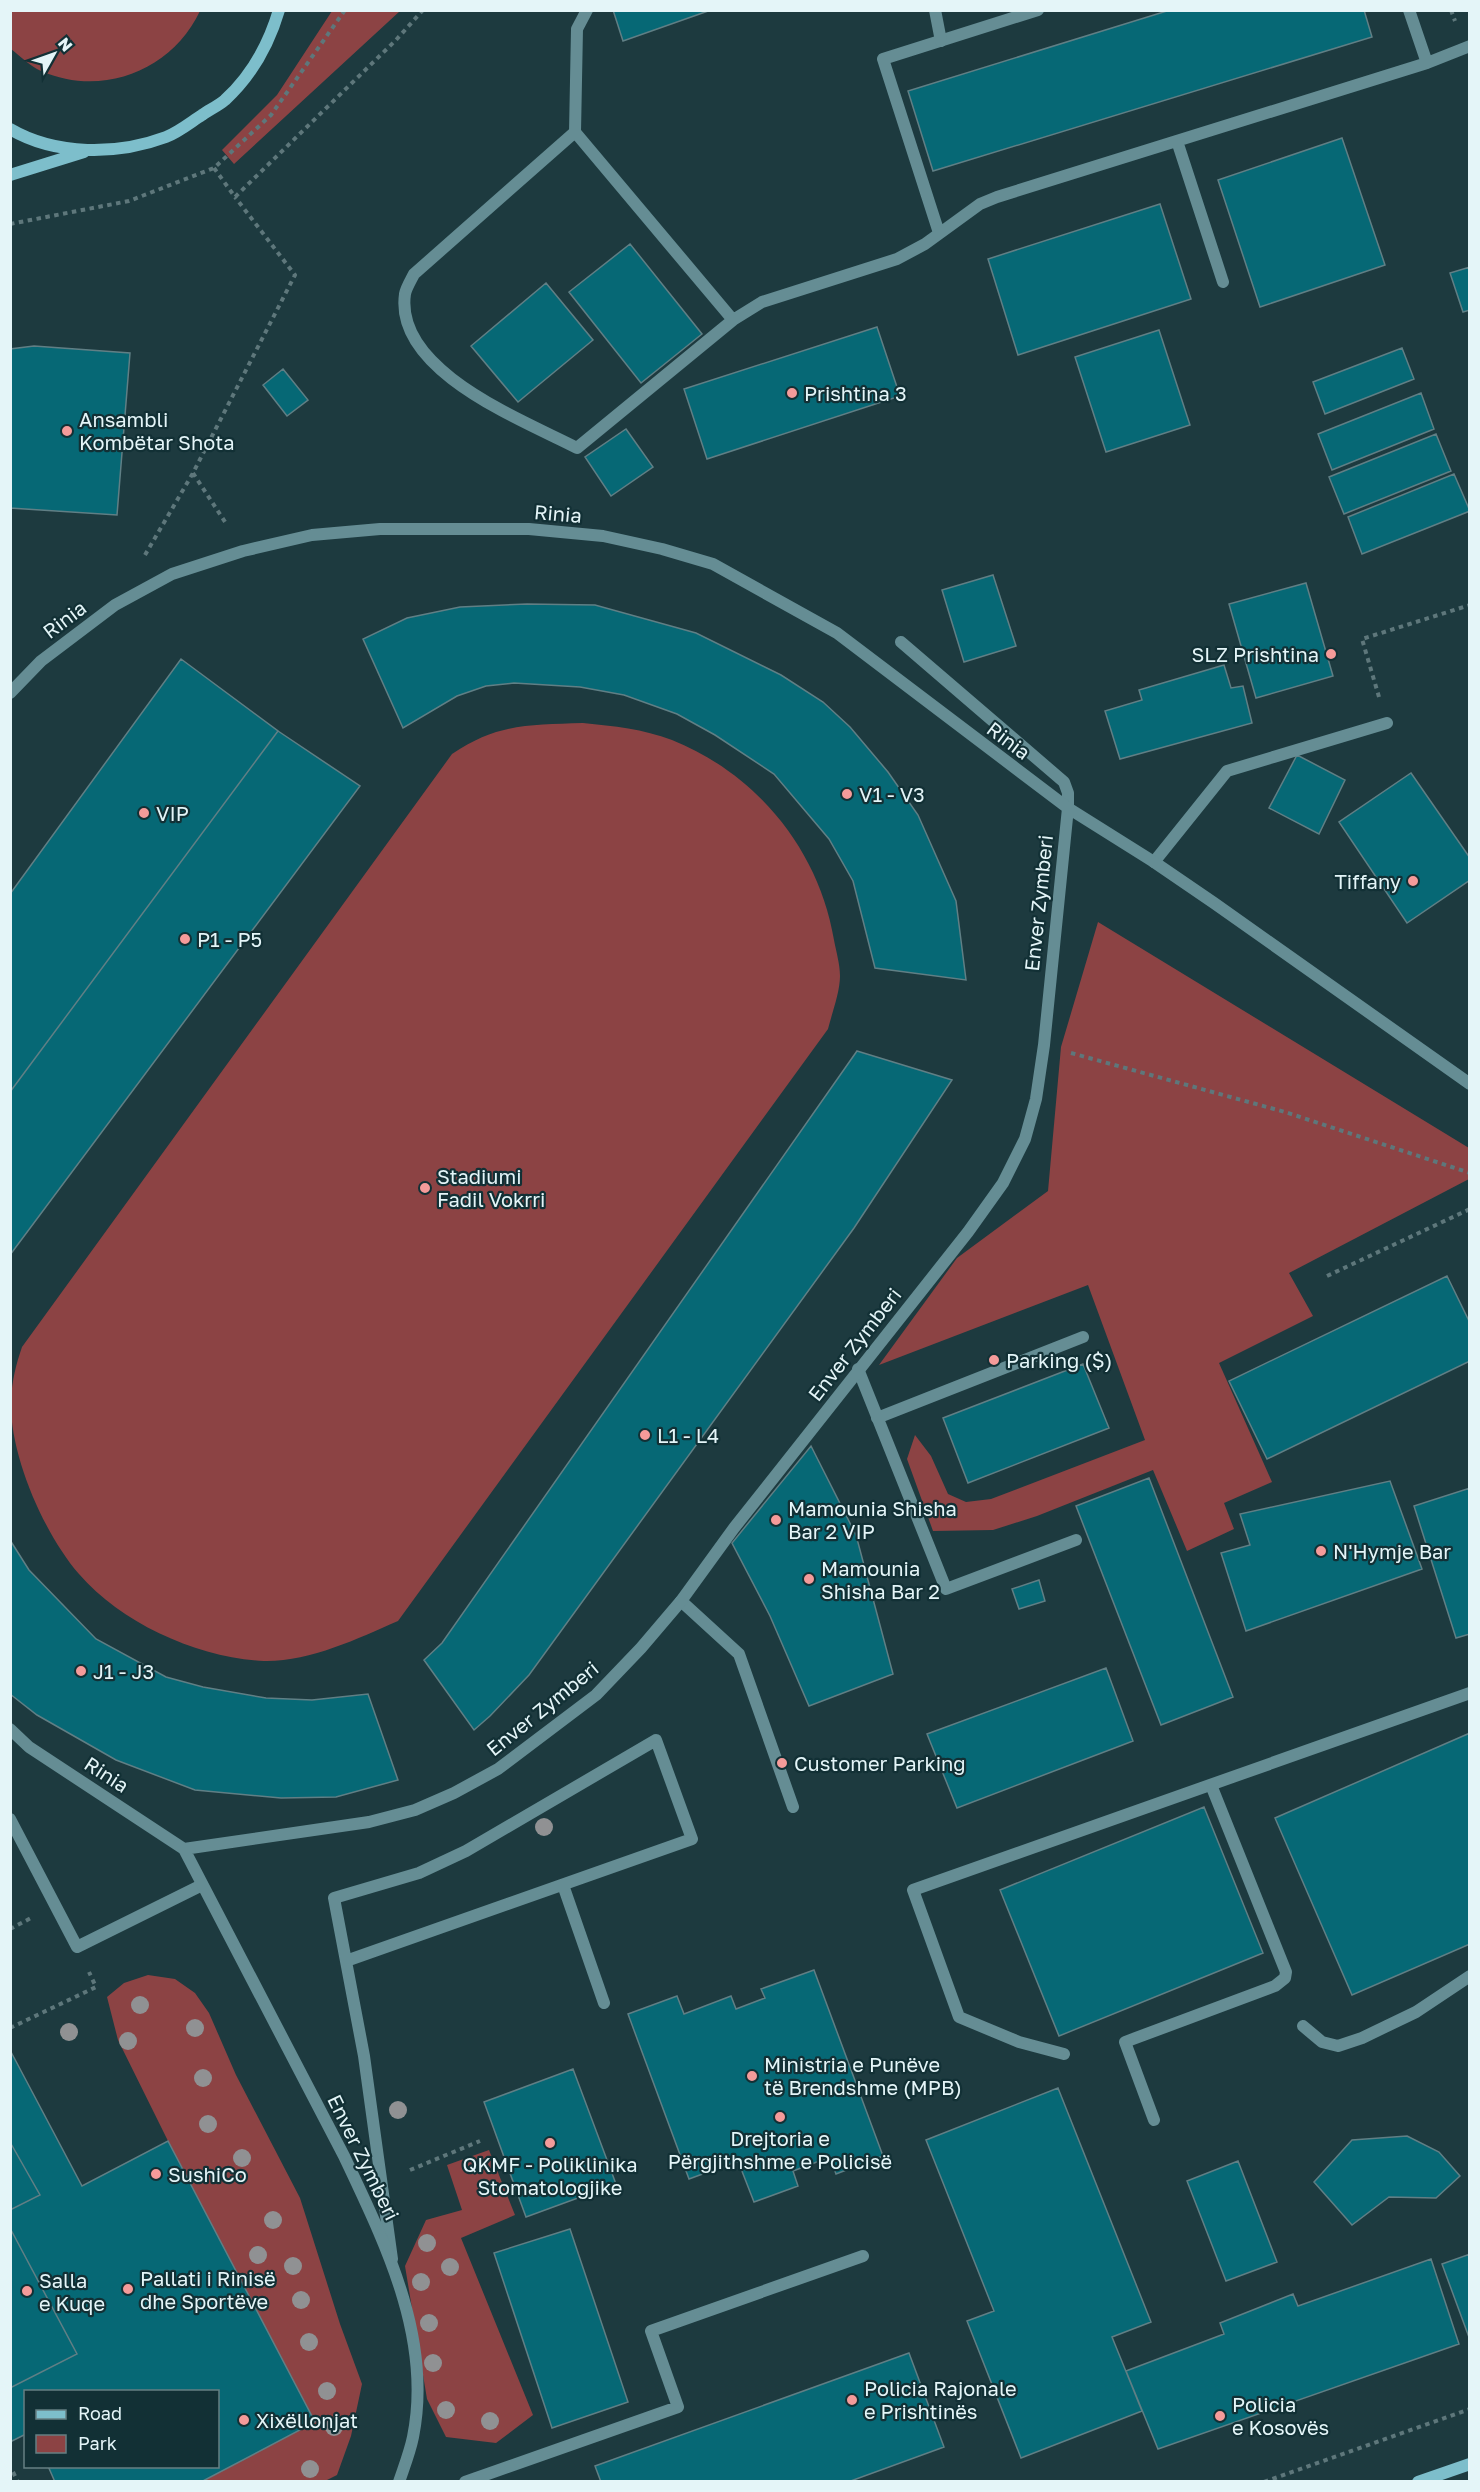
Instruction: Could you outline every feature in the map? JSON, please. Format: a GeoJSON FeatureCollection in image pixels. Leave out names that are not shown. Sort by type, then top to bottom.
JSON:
{"type":"FeatureCollection","features":[{"type":"Feature","properties":{"kind":"main road"},"geometry":{"type":"LineString","coordinates":[[10,129],[52,145],[88,150],[127,148],[168,136],[224,101],[244,80],[261,54],[279,10]]}},
{"type":"Feature","properties":{"kind":"main road"},"geometry":{"type":"LineString","coordinates":[[273,28],[287,10]]}},
{"type":"Feature","properties":{"kind":"main road"},"geometry":{"type":"LineString","coordinates":[[10,175],[88,150]]}},
{"type":"Feature","properties":{"kind":"main road"},"geometry":{"type":"LineString","coordinates":[[1418,2481],[1470,2464]]}},
{"type":"Feature","properties":{"kind":"street"},"geometry":{"type":"LineString","coordinates":[[588,10],[577,29],[575,132],[733,320]]}},
{"type":"Feature","properties":{"kind":"street"},"geometry":{"type":"LineString","coordinates":[[935,10],[942,41]]}},
{"type":"Feature","properties":{"kind":"street"},"geometry":{"type":"LineString","coordinates":[[939,233],[883,60],[1038,10]]}},
{"type":"Feature","properties":{"kind":"street"},"geometry":{"type":"LineString","coordinates":[[1409,10],[1426,63]]}},
{"type":"Feature","properties":{"kind":"street"},"geometry":{"type":"LineString","coordinates":[[575,132],[414,274],[405,293],[405,314],[411,336],[426,357],[445,374],[492,404],[577,448],[733,320],[762,302],[897,259],[924,244],[980,204],[997,197],[1426,63],[1470,46]]}},
{"type":"Feature","properties":{"kind":"street"},"geometry":{"type":"LineString","coordinates":[[1177,141],[1223,282]]}},
{"type":"Feature","properties":{"kind":"street","name":"Rinia"},"geometry":{"type":"LineString","coordinates":[[10,693],[41,661],[115,604],[172,574],[243,551],[312,535],[380,529],[457,527],[529,529],[603,536],[662,549],[713,564],[837,633],[1068,808]]}},
{"type":"Feature","properties":{"kind":"street","name":"Enver Zymberi"},"geometry":{"type":"LineString","coordinates":[[399,2481],[413,2438],[417,2394],[415,2352],[407,2306],[393,2266],[344,2156],[184,1849],[369,1822],[415,1810],[454,1793],[498,1769],[596,1695],[641,1648],[681,1601],[734,1528],[968,1232],[1003,1183],[1025,1139],[1036,1099],[1044,1046],[1068,793],[1064,782],[902,642]]}},
{"type":"Feature","properties":{"kind":"street"},"geometry":{"type":"LineString","coordinates":[[1154,862],[1227,771],[1387,723]]}},
{"type":"Feature","properties":{"kind":"street","name":"Enver Zymberi"},"geometry":{"type":"LineString","coordinates":[[1068,808],[1154,862],[1470,1084]]}},
{"type":"Feature","properties":{"kind":"street"},"geometry":{"type":"LineString","coordinates":[[877,1418],[1083,1337]]}},
{"type":"Feature","properties":{"kind":"street"},"geometry":{"type":"LineString","coordinates":[[858,1370],[946,1590],[1076,1540]]}},
{"type":"Feature","properties":{"kind":"street"},"geometry":{"type":"LineString","coordinates":[[681,1601],[739,1654],[793,1807]]}},
{"type":"Feature","properties":{"kind":"street"},"geometry":{"type":"LineString","coordinates":[[1064,2054],[1019,2042],[959,2017],[913,1890],[1470,1693]]}},
{"type":"Feature","properties":{"kind":"street","name":"Rinia"},"geometry":{"type":"LineString","coordinates":[[10,1729],[29,1746],[184,1849]]}},
{"type":"Feature","properties":{"kind":"street"},"geometry":{"type":"LineString","coordinates":[[346,1961],[692,1839],[656,1740],[466,1851],[419,1873],[334,1898],[364,2056],[393,2266]]}},
{"type":"Feature","properties":{"kind":"street"},"geometry":{"type":"LineString","coordinates":[[1154,2120],[1125,2042],[1275,1986],[1286,1978],[1286,1972],[1211,1785]]}},
{"type":"Feature","properties":{"kind":"street"},"geometry":{"type":"LineString","coordinates":[[10,1819],[77,1947],[202,1885]]}},
{"type":"Feature","properties":{"kind":"street"},"geometry":{"type":"LineString","coordinates":[[563,1885],[604,2003]]}},
{"type":"Feature","properties":{"kind":"street"},"geometry":{"type":"LineString","coordinates":[[1303,2026],[1323,2042],[1338,2046],[1362,2038],[1416,2012],[1470,1976]]}},
{"type":"Feature","properties":{"kind":"street"},"geometry":{"type":"LineString","coordinates":[[465,2481],[678,2407],[651,2331],[863,2256]]}},
{"type":"Feature","properties":{"kind":"path"},"geometry":{"type":"LineString","coordinates":[[235,197],[396,40],[423,10]]}},
{"type":"Feature","properties":{"kind":"path"},"geometry":{"type":"LineString","coordinates":[[115,604],[193,473],[295,275],[214,168]]}},
{"type":"Feature","properties":{"kind":"path"},"geometry":{"type":"LineString","coordinates":[[193,473],[243,551]]}},
{"type":"Feature","properties":{"kind":"path"},"geometry":{"type":"LineString","coordinates":[[1387,723],[1362,639],[1470,604]]}},
{"type":"Feature","properties":{"kind":"path"},"geometry":{"type":"LineString","coordinates":[[1044,1046],[1285,1112],[1470,1173]]}},
{"type":"Feature","properties":{"kind":"path"},"geometry":{"type":"LineString","coordinates":[[1327,1276],[1470,1209]]}},
{"type":"Feature","properties":{"kind":"path"},"geometry":{"type":"LineString","coordinates":[[10,2028],[96,1987],[77,1947]]}},
{"type":"Feature","properties":{"kind":"path"},"geometry":{"type":"LineString","coordinates":[[381,2182],[480,2141]]}},
{"type":"Feature","properties":{"kind":"path"},"geometry":{"type":"LineString","coordinates":[[1264,2481],[1470,2409]]}},
{"type":"Feature","properties":{"kind":"path"},"geometry":{"type":"LineString","coordinates":[[13,2472],[18,2481]]}},
{"type":"Feature","properties":{"kind":"green space"},"geometry":{"type":"Polygon","coordinates":[[[11,10],[200,11],[188,32],[154,63],[133,73],[111,79],[88,81],[64,79],[41,71],[11,49],[11,10]]]}},
{"type":"Feature","properties":{"kind":"green space"},"geometry":{"type":"Polygon","coordinates":[[[332,11],[400,11],[234,164],[222,150],[277,95],[332,11]]]}},
{"type":"Feature","properties":{"kind":"green space","name":"Stadiumi Fadil Vokrri"},"geometry":{"type":"Polygon","coordinates":[[[583,723],[650,733],[672,740],[703,755],[731,773],[757,794],[779,819],[799,846],[814,876],[826,907],[834,940],[840,982],[828,1029],[398,1621],[315,1654],[281,1660],[264,1661],[214,1653],[163,1635],[139,1623],[97,1592],[66,1557],[42,1516],[22,1468],[12,1421],[12,1386],[22,1347],[452,754],[484,736],[500,731],[530,726],[583,723]]]}},
{"type":"Feature","properties":{"kind":"green space"},"geometry":{"type":"Polygon","coordinates":[[[1098,922],[1469,1148],[1469,1179],[1289,1273],[1313,1316],[1219,1363],[1272,1482],[1224,1503],[1234,1529],[1187,1551],[1153,1470],[1037,1516],[993,1530],[933,1531],[907,1459],[915,1435],[931,1456],[948,1494],[966,1502],[991,1499],[1145,1440],[1088,1285],[879,1365],[957,1258],[1048,1191],[1061,1047],[1098,922]]]}},
{"type":"Feature","properties":{"kind":"green space"},"geometry":{"type":"Polygon","coordinates":[[[148,1975],[175,1979],[195,1993],[209,2013],[236,2075],[300,2198],[340,2324],[362,2384],[351,2436],[337,2475],[325,2481],[201,2481],[314,2422],[118,2040],[107,1997],[124,1983],[148,1975]]]}},
{"type":"Feature","properties":{"kind":"green space"},"geometry":{"type":"Polygon","coordinates":[[[489,2150],[515,2215],[461,2238],[533,2415],[496,2443],[446,2437],[427,2399],[405,2266],[426,2220],[462,2210],[447,2165],[489,2150]]]}},
{"type":"Feature","properties":{"kind":"building"},"geometry":{"type":"Polygon","coordinates":[[[613,10],[711,10],[623,41],[613,10]]]}},
{"type":"Feature","properties":{"kind":"building"},"geometry":{"type":"Polygon","coordinates":[[[1170,10],[1364,10],[1372,37],[933,171],[908,91],[1170,10]]]}},
{"type":"Feature","properties":{"kind":"building"},"geometry":{"type":"Polygon","coordinates":[[[1342,138],[1385,265],[1260,307],[1218,180],[1342,138]]]}},
{"type":"Feature","properties":{"kind":"building"},"geometry":{"type":"Polygon","coordinates":[[[1160,204],[1191,299],[1018,355],[988,259],[1160,204]]]}},
{"type":"Feature","properties":{"kind":"building"},"geometry":{"type":"Polygon","coordinates":[[[630,244],[702,334],[641,383],[569,292],[630,244]]]}},
{"type":"Feature","properties":{"kind":"building"},"geometry":{"type":"Polygon","coordinates":[[[1470,267],[1470,310],[1463,312],[1450,273],[1470,267]]]}},
{"type":"Feature","properties":{"kind":"building"},"geometry":{"type":"Polygon","coordinates":[[[546,283],[593,340],[518,402],[471,346],[546,283]]]}},
{"type":"Feature","properties":{"kind":"building","name":"Prishtina 3"},"geometry":{"type":"Polygon","coordinates":[[[877,327],[900,396],[707,459],[684,389],[877,327]]]}},
{"type":"Feature","properties":{"kind":"building"},"geometry":{"type":"Polygon","coordinates":[[[1159,330],[1190,425],[1106,452],[1075,357],[1159,330]]]}},
{"type":"Feature","properties":{"kind":"building","name":"Ansambli Kombëtar Shota"},"geometry":{"type":"Polygon","coordinates":[[[34,346],[130,353],[117,515],[10,508],[10,349],[34,346]]]}},
{"type":"Feature","properties":{"kind":"building"},"geometry":{"type":"Polygon","coordinates":[[[1402,348],[1414,379],[1325,414],[1313,382],[1402,348]]]}},
{"type":"Feature","properties":{"kind":"building"},"geometry":{"type":"Polygon","coordinates":[[[283,369],[308,400],[287,416],[263,385],[283,369]]]}},
{"type":"Feature","properties":{"kind":"building"},"geometry":{"type":"Polygon","coordinates":[[[1421,393],[1434,429],[1332,470],[1318,434],[1421,393]]]}},
{"type":"Feature","properties":{"kind":"building"},"geometry":{"type":"Polygon","coordinates":[[[626,429],[653,467],[611,496],[585,457],[626,429]]]}},
{"type":"Feature","properties":{"kind":"building"},"geometry":{"type":"Polygon","coordinates":[[[1436,434],[1451,471],[1344,514],[1329,477],[1436,434]]]}},
{"type":"Feature","properties":{"kind":"building"},"geometry":{"type":"Polygon","coordinates":[[[1454,474],[1470,511],[1362,554],[1348,517],[1454,474]]]}},
{"type":"Feature","properties":{"kind":"building"},"geometry":{"type":"Polygon","coordinates":[[[993,575],[1016,646],[964,662],[942,590],[993,575]]]}},
{"type":"Feature","properties":{"kind":"building"},"geometry":{"type":"Polygon","coordinates":[[[1306,583],[1333,676],[1256,698],[1229,604],[1306,583]]]}},
{"type":"Feature","properties":{"kind":"building","name":"V1 - V3"},"geometry":{"type":"Polygon","coordinates":[[[527,604],[595,605],[696,633],[781,675],[823,702],[850,727],[888,772],[918,815],[956,901],[966,980],[875,968],[853,881],[829,839],[774,774],[715,735],[677,714],[624,695],[580,687],[514,683],[486,686],[457,696],[403,728],[363,639],[407,618],[460,607],[527,604]]]}},
{"type":"Feature","properties":{"kind":"building","name":"VIP"},"geometry":{"type":"Polygon","coordinates":[[[181,659],[278,731],[10,1092],[10,894],[181,659]]]}},
{"type":"Feature","properties":{"kind":"building"},"geometry":{"type":"Polygon","coordinates":[[[1224,665],[1231,688],[1243,686],[1252,723],[1120,759],[1105,711],[1142,700],[1139,690],[1224,665]]]}},
{"type":"Feature","properties":{"kind":"building","name":"P1 - P5"},"geometry":{"type":"Polygon","coordinates":[[[278,731],[360,786],[10,1255],[10,1092],[278,731]]]}},
{"type":"Feature","properties":{"kind":"building"},"geometry":{"type":"Polygon","coordinates":[[[1297,755],[1345,780],[1319,834],[1269,808],[1297,755]]]}},
{"type":"Feature","properties":{"kind":"building"},"geometry":{"type":"Polygon","coordinates":[[[1411,773],[1470,858],[1470,880],[1407,923],[1339,822],[1411,773]]]}},
{"type":"Feature","properties":{"kind":"building","name":"L1 - L4"},"geometry":{"type":"Polygon","coordinates":[[[857,1051],[952,1080],[854,1228],[529,1675],[474,1730],[424,1660],[442,1643],[857,1051]]]}},
{"type":"Feature","properties":{"kind":"building"},"geometry":{"type":"Polygon","coordinates":[[[1447,1276],[1470,1323],[1470,1361],[1267,1459],[1229,1381],[1447,1276]]]}},
{"type":"Feature","properties":{"kind":"building"},"geometry":{"type":"Polygon","coordinates":[[[1083,1364],[1109,1428],[968,1483],[943,1418],[1083,1364]]]}},
{"type":"Feature","properties":{"kind":"building","name":"Mamounia Shisha Bar 2"},"geometry":{"type":"Polygon","coordinates":[[[811,1446],[856,1535],[893,1674],[809,1706],[770,1616],[732,1543],[811,1446]]]}},
{"type":"Feature","properties":{"kind":"building"},"geometry":{"type":"Polygon","coordinates":[[[1149,1478],[1233,1697],[1161,1725],[1076,1506],[1149,1478]]]}},
{"type":"Feature","properties":{"kind":"building"},"geometry":{"type":"Polygon","coordinates":[[[1390,1481],[1422,1569],[1246,1631],[1221,1553],[1250,1545],[1240,1514],[1390,1481]]]}},
{"type":"Feature","properties":{"kind":"building"},"geometry":{"type":"Polygon","coordinates":[[[1470,1488],[1470,1634],[1456,1638],[1414,1506],[1470,1488]]]}},
{"type":"Feature","properties":{"kind":"building","name":"J1 - J3"},"geometry":{"type":"Polygon","coordinates":[[[10,1540],[29,1570],[96,1639],[166,1677],[203,1687],[266,1698],[312,1700],[368,1694],[398,1780],[336,1797],[281,1798],[195,1790],[116,1760],[37,1715],[10,1694],[10,1540]]]}},
{"type":"Feature","properties":{"kind":"building"},"geometry":{"type":"Polygon","coordinates":[[[1039,1580],[1045,1601],[1019,1609],[1012,1589],[1039,1580]]]}},
{"type":"Feature","properties":{"kind":"building"},"geometry":{"type":"Polygon","coordinates":[[[1106,1668],[1133,1741],[957,1808],[927,1734],[1106,1668]]]}},
{"type":"Feature","properties":{"kind":"building"},"geometry":{"type":"Polygon","coordinates":[[[1470,1733],[1470,1944],[1352,1995],[1275,1818],[1470,1733]]]}},
{"type":"Feature","properties":{"kind":"building"},"geometry":{"type":"Polygon","coordinates":[[[1204,1807],[1263,1953],[1059,2036],[1000,1890],[1204,1807]]]}},
{"type":"Feature","properties":{"kind":"building","name":"Ministria e Punëve të Brendshme (MPB)"},"geometry":{"type":"Polygon","coordinates":[[[814,1970],[883,2156],[836,2174],[830,2157],[793,2171],[798,2186],[754,2202],[738,2161],[689,2179],[628,2014],[677,1996],[684,2014],[731,1996],[736,2009],[765,1998],[761,1989],[814,1970]]]}},
{"type":"Feature","properties":{"kind":"building","name":"Pallati i Rinisë dhe Sportëve"},"geometry":{"type":"Polygon","coordinates":[[[10,2050],[82,2186],[168,2141],[315,2422],[201,2482],[55,2482],[49,2468],[219,2468],[219,2390],[24,2390],[24,2435],[10,2442],[10,2050]]]}},
{"type":"Feature","properties":{"kind":"building","name":"QKMF - Poliklinika Stomatologjike"},"geometry":{"type":"Polygon","coordinates":[[[573,2069],[616,2184],[526,2217],[484,2102],[573,2069]]]}},
{"type":"Feature","properties":{"kind":"building"},"geometry":{"type":"Polygon","coordinates":[[[1058,2088],[1151,2322],[1112,2337],[1142,2411],[1021,2458],[967,2321],[994,2311],[926,2140],[1058,2088]]]}},
{"type":"Feature","properties":{"kind":"building"},"geometry":{"type":"Polygon","coordinates":[[[1407,2136],[1439,2152],[1460,2176],[1436,2198],[1389,2197],[1352,2225],[1314,2182],[1352,2140],[1407,2136]]]}},
{"type":"Feature","properties":{"kind":"building"},"geometry":{"type":"Polygon","coordinates":[[[10,2142],[40,2195],[10,2210],[10,2142]]]}},
{"type":"Feature","properties":{"kind":"building"},"geometry":{"type":"Polygon","coordinates":[[[1238,2161],[1277,2262],[1226,2281],[1187,2181],[1238,2161]]]}},
{"type":"Feature","properties":{"kind":"building","name":"Salla e Kuqe"},"geometry":{"type":"Polygon","coordinates":[[[10,2228],[77,2354],[10,2388],[10,2228]]]}},
{"type":"Feature","properties":{"kind":"building"},"geometry":{"type":"Polygon","coordinates":[[[570,2229],[628,2402],[552,2428],[494,2253],[570,2229]]]}},
{"type":"Feature","properties":{"kind":"building"},"geometry":{"type":"Polygon","coordinates":[[[1470,2254],[1470,2340],[1442,2264],[1470,2254]]]}},
{"type":"Feature","properties":{"kind":"building"},"geometry":{"type":"Polygon","coordinates":[[[1431,2259],[1459,2344],[1158,2449],[1126,2371],[1224,2334],[1220,2323],[1293,2294],[1298,2306],[1431,2259]]]}},
{"type":"Feature","properties":{"kind":"building","name":"Policia Rajonale e Prishtinës"},"geometry":{"type":"Polygon","coordinates":[[[909,2353],[944,2447],[848,2482],[601,2482],[595,2466],[909,2353]]]}},
{"type":"Feature","properties":{"kind":"place","name":"Prishtina 3"},"geometry":{"type":"Point","coordinates":[792,393]}},
{"type":"Feature","properties":{"kind":"place","name":"Ansambli Kombëtar Shota"},"geometry":{"type":"Point","coordinates":[67,431]}},
{"type":"Feature","properties":{"kind":"place","name":"SLZ Prishtina"},"geometry":{"type":"Point","coordinates":[1331,654]}},
{"type":"Feature","properties":{"kind":"place","name":"V1 - V3"},"geometry":{"type":"Point","coordinates":[847,794]}},
{"type":"Feature","properties":{"kind":"place","name":"VIP"},"geometry":{"type":"Point","coordinates":[144,813]}},
{"type":"Feature","properties":{"kind":"place","name":"Tiffany"},"geometry":{"type":"Point","coordinates":[1413,881]}},
{"type":"Feature","properties":{"kind":"place","name":"P1 - P5"},"geometry":{"type":"Point","coordinates":[185,939]}},
{"type":"Feature","properties":{"kind":"place","name":"Stadiumi Fadil Vokrri"},"geometry":{"type":"Point","coordinates":[425,1188]}},
{"type":"Feature","properties":{"kind":"place","name":"Parking ($)"},"geometry":{"type":"Point","coordinates":[994,1360]}},
{"type":"Feature","properties":{"kind":"place","name":"L1 - L4"},"geometry":{"type":"Point","coordinates":[645,1435]}},
{"type":"Feature","properties":{"kind":"place","name":"Mamounia Shisha Bar 2 VIP"},"geometry":{"type":"Point","coordinates":[776,1520]}},
{"type":"Feature","properties":{"kind":"place","name":"N'Hymje Bar"},"geometry":{"type":"Point","coordinates":[1321,1551]}},
{"type":"Feature","properties":{"kind":"place","name":"Mamounia Shisha Bar 2"},"geometry":{"type":"Point","coordinates":[809,1579]}},
{"type":"Feature","properties":{"kind":"place","name":"J1 - J3"},"geometry":{"type":"Point","coordinates":[81,1671]}},
{"type":"Feature","properties":{"kind":"place","name":"Customer Parking"},"geometry":{"type":"Point","coordinates":[782,1763]}},
{"type":"Feature","properties":{"kind":"place","name":"Ministria e Punëve të Brendshme (MPB)"},"geometry":{"type":"Point","coordinates":[752,2076]}},
{"type":"Feature","properties":{"kind":"place","name":"Drejtoria e Përgjithshme e Policisë"},"geometry":{"type":"Point","coordinates":[780,2117]}},
{"type":"Feature","properties":{"kind":"place","name":"QKMF - Poliklinika Stomatologjike"},"geometry":{"type":"Point","coordinates":[550,2143]}},
{"type":"Feature","properties":{"kind":"place","name":"SushiCo"},"geometry":{"type":"Point","coordinates":[156,2174]}},
{"type":"Feature","properties":{"kind":"place","name":"Pallati i Rinisë dhe Sportëve"},"geometry":{"type":"Point","coordinates":[128,2289]}},
{"type":"Feature","properties":{"kind":"place","name":"Salla e Kuqe"},"geometry":{"type":"Point","coordinates":[27,2291]}},
{"type":"Feature","properties":{"kind":"place","name":"Policia Rajonale e Prishtinës"},"geometry":{"type":"Point","coordinates":[852,2400]}},
{"type":"Feature","properties":{"kind":"place","name":"Policia e Kosovës"},"geometry":{"type":"Point","coordinates":[1220,2416]}},
{"type":"Feature","properties":{"kind":"place","name":"Xixëllonjat"},"geometry":{"type":"Point","coordinates":[244,2420]}}]}
